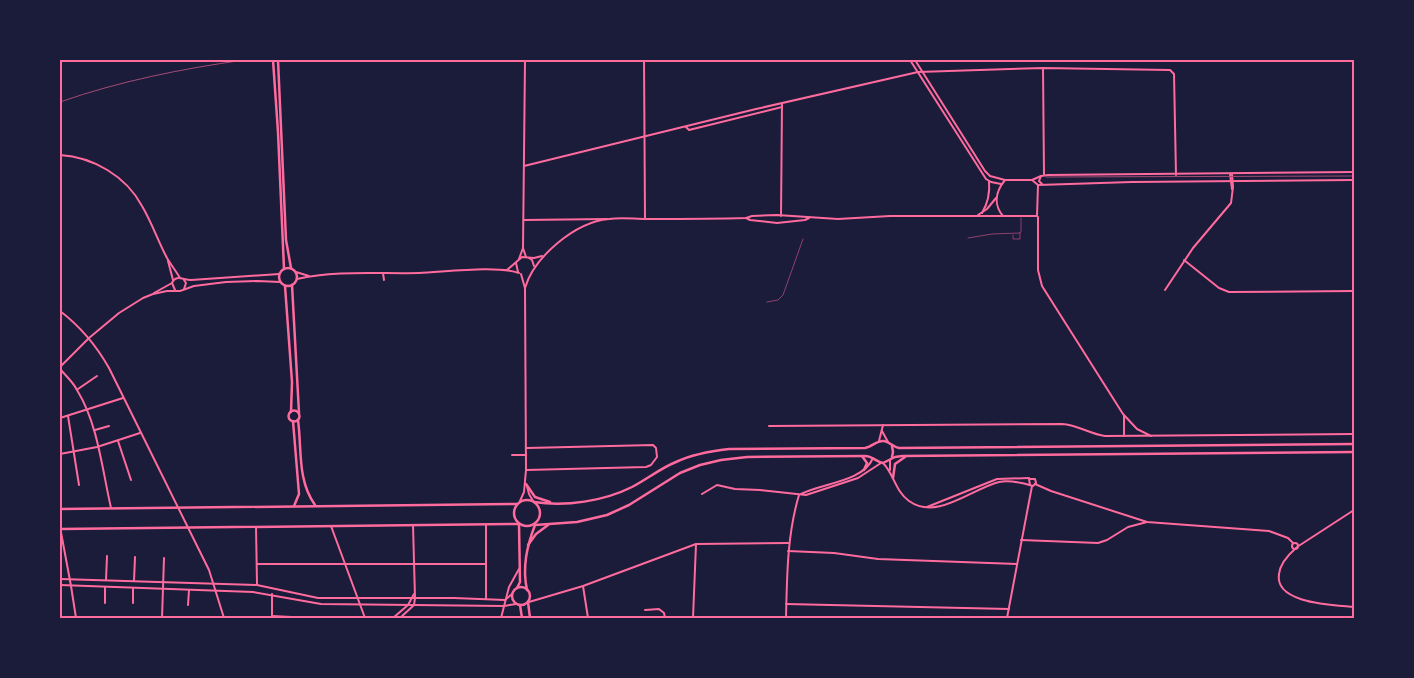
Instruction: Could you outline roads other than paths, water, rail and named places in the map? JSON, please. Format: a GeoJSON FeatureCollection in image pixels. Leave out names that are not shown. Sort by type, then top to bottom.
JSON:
{"type":"FeatureCollection","features":[{"type":"Feature","properties":{"kind":"main road"},"geometry":{"type":"LineString","coordinates":[[273,60],[284,268],[279,274],[280,282],[285,286],[292,285],[297,279],[296,272],[291,268],[284,268]]}},
{"type":"Feature","properties":{"kind":"main road"},"geometry":{"type":"LineString","coordinates":[[278,60],[286,240],[291,268]]}},
{"type":"Feature","properties":{"kind":"main road"},"geometry":{"type":"LineString","coordinates":[[292,285],[302,471],[306,489],[315,506]]}},
{"type":"Feature","properties":{"kind":"main road"},"geometry":{"type":"LineString","coordinates":[[285,286],[291,364],[291,412],[289,417],[293,421],[298,494],[294,506]]}},
{"type":"Feature","properties":{"kind":"main road"},"geometry":{"type":"LineString","coordinates":[[291,412],[299,413]]}},
{"type":"Feature","properties":{"kind":"main road"},"geometry":{"type":"LineString","coordinates":[[293,421],[298,420]]}},
{"type":"Feature","properties":{"kind":"main road"},"geometry":{"type":"LineString","coordinates":[[60,509],[315,506],[519,502],[528,500],[551,503],[580,502],[611,495],[632,487],[676,462],[707,452],[739,449],[862,448],[873,446],[879,441],[888,442],[892,446],[893,453],[891,459]]}},
{"type":"Feature","properties":{"kind":"main road"},"geometry":{"type":"LineString","coordinates":[[892,446],[918,448],[1354,444]]}},
{"type":"Feature","properties":{"kind":"main road"},"geometry":{"type":"LineString","coordinates":[[872,455],[873,446]]}},
{"type":"Feature","properties":{"kind":"main road"},"geometry":{"type":"LineString","coordinates":[[60,528],[486,524],[519,524],[528,527],[577,522],[607,515],[639,499],[680,473],[715,461],[747,457],[872,455],[882,463],[899,456],[1354,452]]}},
{"type":"Feature","properties":{"kind":"main road"},"geometry":{"type":"LineString","coordinates":[[861,456],[866,463],[864,470]]}},
{"type":"Feature","properties":{"kind":"main road"},"geometry":{"type":"LineString","coordinates":[[892,478],[895,464],[908,456]]}},
{"type":"Feature","properties":{"kind":"main road"},"geometry":{"type":"LineString","coordinates":[[526,483],[535,497],[551,503]]}},
{"type":"Feature","properties":{"kind":"main road"},"geometry":{"type":"LineString","coordinates":[[530,618],[528,602],[530,596],[527,590],[525,564],[528,545],[541,513],[539,506],[534,501]]}},
{"type":"Feature","properties":{"kind":"main road"},"geometry":{"type":"LineString","coordinates":[[519,502],[514,514],[519,524],[520,582],[512,594],[513,601],[516,604],[520,605],[528,602]]}},
{"type":"Feature","properties":{"kind":"main road"},"geometry":{"type":"LineString","coordinates":[[528,545],[536,534],[549,524]]}},
{"type":"Feature","properties":{"kind":"main road"},"geometry":{"type":"LineString","coordinates":[[517,588],[524,587],[527,590]]}},
{"type":"Feature","properties":{"kind":"main road"},"geometry":{"type":"LineString","coordinates":[[520,605],[522,618]]}},
{"type":"Feature","properties":{"kind":"street"},"geometry":{"type":"LineString","coordinates":[[507,270],[519,259],[523,248],[525,60]]}},
{"type":"Feature","properties":{"kind":"street"},"geometry":{"type":"LineString","coordinates":[[644,60],[645,219]]}},
{"type":"Feature","properties":{"kind":"street"},"geometry":{"type":"LineString","coordinates":[[910,60],[988,180],[989,194],[982,213]]}},
{"type":"Feature","properties":{"kind":"street"},"geometry":{"type":"LineString","coordinates":[[915,60],[952,120],[990,176],[1005,180],[1032,180],[1042,175],[1354,172]]}},
{"type":"Feature","properties":{"kind":"street"},"geometry":{"type":"LineString","coordinates":[[524,166],[918,72],[1043,68],[1172,70],[1174,75],[1176,175]]}},
{"type":"Feature","properties":{"kind":"street"},"geometry":{"type":"LineString","coordinates":[[1042,184],[1040,181],[1042,175],[1043,68]]}},
{"type":"Feature","properties":{"kind":"street"},"geometry":{"type":"LineString","coordinates":[[934,98],[938,96]]}},
{"type":"Feature","properties":{"kind":"street"},"geometry":{"type":"LineString","coordinates":[[781,221],[782,103]]}},
{"type":"Feature","properties":{"kind":"street"},"geometry":{"type":"LineString","coordinates":[[686,127],[689,130],[782,107]]}},
{"type":"Feature","properties":{"kind":"street"},"geometry":{"type":"LineString","coordinates":[[60,155],[81,159],[102,167],[130,188],[142,204],[167,258],[180,278],[184,280],[279,274]]}},
{"type":"Feature","properties":{"kind":"street"},"geometry":{"type":"LineString","coordinates":[[1165,290],[1184,260],[1230,204],[1231,174]]}},
{"type":"Feature","properties":{"kind":"street"},"geometry":{"type":"LineString","coordinates":[[988,180],[990,176]]}},
{"type":"Feature","properties":{"kind":"street"},"geometry":{"type":"LineString","coordinates":[[988,180],[1002,184]]}},
{"type":"Feature","properties":{"kind":"street"},"geometry":{"type":"LineString","coordinates":[[976,216],[990,206],[1005,180]]}},
{"type":"Feature","properties":{"kind":"street"},"geometry":{"type":"LineString","coordinates":[[1032,180],[1038,185]]}},
{"type":"Feature","properties":{"kind":"street"},"geometry":{"type":"LineString","coordinates":[[1038,185],[1354,180]]}},
{"type":"Feature","properties":{"kind":"street"},"geometry":{"type":"LineString","coordinates":[[1038,185],[1038,270],[1040,281],[1123,414],[1137,429],[1150,436]]}},
{"type":"Feature","properties":{"kind":"street"},"geometry":{"type":"LineString","coordinates":[[996,197],[998,209],[1003,216]]}},
{"type":"Feature","properties":{"kind":"street"},"geometry":{"type":"LineString","coordinates":[[523,220],[746,218],[752,216],[803,216],[809,218],[1038,216]]}},
{"type":"Feature","properties":{"kind":"street"},"geometry":{"type":"LineString","coordinates":[[771,216],[771,221]]}},
{"type":"Feature","properties":{"kind":"street"},"geometry":{"type":"LineString","coordinates":[[519,502],[526,483],[525,288],[529,274],[544,256],[564,238],[590,224],[609,218]]}},
{"type":"Feature","properties":{"kind":"street"},"geometry":{"type":"LineString","coordinates":[[746,218],[775,223],[809,218]]}},
{"type":"Feature","properties":{"kind":"street"},"geometry":{"type":"LineString","coordinates":[[523,248],[527,258],[532,260],[534,268]]}},
{"type":"Feature","properties":{"kind":"street"},"geometry":{"type":"LineString","coordinates":[[519,259],[544,256]]}},
{"type":"Feature","properties":{"kind":"street"},"geometry":{"type":"LineString","coordinates":[[167,258],[173,288],[176,290]]}},
{"type":"Feature","properties":{"kind":"street"},"geometry":{"type":"LineString","coordinates":[[1184,260],[1219,288],[1229,292],[1354,291]]}},
{"type":"Feature","properties":{"kind":"street"},"geometry":{"type":"LineString","coordinates":[[516,263],[525,288]]}},
{"type":"Feature","properties":{"kind":"street"},"geometry":{"type":"LineString","coordinates":[[297,279],[308,276],[507,270],[520,274],[529,274]]}},
{"type":"Feature","properties":{"kind":"street"},"geometry":{"type":"LineString","coordinates":[[296,272],[308,276]]}},
{"type":"Feature","properties":{"kind":"street"},"geometry":{"type":"LineString","coordinates":[[383,273],[384,280]]}},
{"type":"Feature","properties":{"kind":"street"},"geometry":{"type":"LineString","coordinates":[[111,508],[94,430],[87,410],[77,389],[60,368],[89,338],[119,313],[173,282],[176,278],[180,278]]}},
{"type":"Feature","properties":{"kind":"street"},"geometry":{"type":"LineString","coordinates":[[184,280],[186,283],[184,289]]}},
{"type":"Feature","properties":{"kind":"street"},"geometry":{"type":"LineString","coordinates":[[152,294],[180,291],[194,286],[258,280],[280,282]]}},
{"type":"Feature","properties":{"kind":"street"},"geometry":{"type":"LineString","coordinates":[[60,310],[89,338],[105,362],[188,528],[214,584],[224,618]]}},
{"type":"Feature","properties":{"kind":"street"},"geometry":{"type":"LineString","coordinates":[[77,389],[97,376]]}},
{"type":"Feature","properties":{"kind":"street"},"geometry":{"type":"LineString","coordinates":[[60,418],[123,398]]}},
{"type":"Feature","properties":{"kind":"street"},"geometry":{"type":"LineString","coordinates":[[1123,414],[1124,436]]}},
{"type":"Feature","properties":{"kind":"street"},"geometry":{"type":"LineString","coordinates":[[68,416],[79,485]]}},
{"type":"Feature","properties":{"kind":"street"},"geometry":{"type":"LineString","coordinates":[[769,426],[1062,424],[1076,426],[1101,436],[1354,434]]}},
{"type":"Feature","properties":{"kind":"street"},"geometry":{"type":"LineString","coordinates":[[879,441],[883,425]]}},
{"type":"Feature","properties":{"kind":"street"},"geometry":{"type":"LineString","coordinates":[[94,430],[109,426]]}},
{"type":"Feature","properties":{"kind":"street"},"geometry":{"type":"LineString","coordinates":[[882,431],[888,442]]}},
{"type":"Feature","properties":{"kind":"street"},"geometry":{"type":"LineString","coordinates":[[60,454],[98,447],[140,433]]}},
{"type":"Feature","properties":{"kind":"street"},"geometry":{"type":"LineString","coordinates":[[118,441],[131,480]]}},
{"type":"Feature","properties":{"kind":"street"},"geometry":{"type":"LineString","coordinates":[[526,448],[653,445],[657,450],[655,460],[646,467],[526,470]]}},
{"type":"Feature","properties":{"kind":"street"},"geometry":{"type":"LineString","coordinates":[[512,455],[526,455]]}},
{"type":"Feature","properties":{"kind":"street"},"geometry":{"type":"LineString","coordinates":[[799,495],[864,470],[870,465],[872,455]]}},
{"type":"Feature","properties":{"kind":"street"},"geometry":{"type":"LineString","coordinates":[[891,459],[890,472],[892,478],[905,498],[917,505],[927,507],[940,506],[1000,482],[1036,484],[1051,491],[1148,522],[1264,531],[1275,533],[1285,538],[1294,546]]}},
{"type":"Feature","properties":{"kind":"street"},"geometry":{"type":"LineString","coordinates":[[702,494],[714,486],[720,486],[799,495],[809,494],[852,480],[882,463],[890,472]]}},
{"type":"Feature","properties":{"kind":"street"},"geometry":{"type":"LineString","coordinates":[[927,507],[997,479],[1030,478],[1036,479],[1036,484]]}},
{"type":"Feature","properties":{"kind":"street"},"geometry":{"type":"LineString","coordinates":[[1007,618],[1031,485],[1028,482],[1030,478]]}},
{"type":"Feature","properties":{"kind":"street"},"geometry":{"type":"LineString","coordinates":[[526,483],[529,494],[534,501]]}},
{"type":"Feature","properties":{"kind":"street"},"geometry":{"type":"LineString","coordinates":[[786,618],[788,551],[799,495]]}},
{"type":"Feature","properties":{"kind":"street"},"geometry":{"type":"LineString","coordinates":[[1354,510],[1305,542],[1294,546],[1283,563],[1278,576],[1279,583],[1284,591],[1292,596],[1309,601],[1354,606]]}},
{"type":"Feature","properties":{"kind":"street"},"geometry":{"type":"LineString","coordinates":[[1021,540],[1098,543],[1131,526],[1148,522]]}},
{"type":"Feature","properties":{"kind":"street"},"geometry":{"type":"LineString","coordinates":[[486,524],[486,600]]}},
{"type":"Feature","properties":{"kind":"street"},"geometry":{"type":"LineString","coordinates":[[393,618],[408,605],[414,594],[413,525]]}},
{"type":"Feature","properties":{"kind":"street"},"geometry":{"type":"LineString","coordinates":[[331,526],[365,618]]}},
{"type":"Feature","properties":{"kind":"street"},"geometry":{"type":"LineString","coordinates":[[256,527],[257,585]]}},
{"type":"Feature","properties":{"kind":"street"},"geometry":{"type":"LineString","coordinates":[[60,528],[76,617],[133,618]]}},
{"type":"Feature","properties":{"kind":"street"},"geometry":{"type":"LineString","coordinates":[[1294,546],[1305,542]]}},
{"type":"Feature","properties":{"kind":"street"},"geometry":{"type":"LineString","coordinates":[[528,602],[584,586],[696,544],[789,544]]}},
{"type":"Feature","properties":{"kind":"street"},"geometry":{"type":"LineString","coordinates":[[693,618],[696,544]]}},
{"type":"Feature","properties":{"kind":"street"},"geometry":{"type":"LineString","coordinates":[[788,551],[834,553],[878,560],[1018,564]]}},
{"type":"Feature","properties":{"kind":"street"},"geometry":{"type":"LineString","coordinates":[[106,580],[107,556]]}},
{"type":"Feature","properties":{"kind":"street"},"geometry":{"type":"LineString","coordinates":[[134,581],[135,557]]}},
{"type":"Feature","properties":{"kind":"street"},"geometry":{"type":"LineString","coordinates":[[162,618],[164,558]]}},
{"type":"Feature","properties":{"kind":"street"},"geometry":{"type":"LineString","coordinates":[[257,564],[486,564]]}},
{"type":"Feature","properties":{"kind":"street"},"geometry":{"type":"LineString","coordinates":[[501,618],[509,586],[520,569]]}},
{"type":"Feature","properties":{"kind":"street"},"geometry":{"type":"LineString","coordinates":[[60,578],[257,585],[318,598],[505,600],[512,594]]}},
{"type":"Feature","properties":{"kind":"street"},"geometry":{"type":"LineString","coordinates":[[60,585],[272,594],[314,604],[504,606],[516,604]]}},
{"type":"Feature","properties":{"kind":"street"},"geometry":{"type":"LineString","coordinates":[[584,586],[588,618]]}},
{"type":"Feature","properties":{"kind":"street"},"geometry":{"type":"LineString","coordinates":[[105,587],[105,603]]}},
{"type":"Feature","properties":{"kind":"street"},"geometry":{"type":"LineString","coordinates":[[133,588],[133,603]]}},
{"type":"Feature","properties":{"kind":"street"},"geometry":{"type":"LineString","coordinates":[[188,605],[189,590]]}},
{"type":"Feature","properties":{"kind":"street"},"geometry":{"type":"LineString","coordinates":[[272,594],[272,617],[311,618]]}},
{"type":"Feature","properties":{"kind":"street"},"geometry":{"type":"LineString","coordinates":[[400,618],[414,605],[416,598],[414,594]]}},
{"type":"Feature","properties":{"kind":"street"},"geometry":{"type":"LineString","coordinates":[[786,604],[1009,609]]}},
{"type":"Feature","properties":{"kind":"street"},"geometry":{"type":"LineString","coordinates":[[645,610],[659,609],[664,613],[665,618]]}},
{"type":"Feature","properties":{"kind":"lane"},"geometry":{"type":"LineString","coordinates":[[1013,234],[1013,239],[1020,239],[1021,216]]}},
{"type":"Feature","properties":{"kind":"lane"},"geometry":{"type":"LineString","coordinates":[[968,238],[992,234],[1020,233]]}},
{"type":"Feature","properties":{"kind":"lane"},"geometry":{"type":"LineString","coordinates":[[767,302],[778,300],[783,295],[803,239]]}},
{"type":"Feature","properties":{"kind":"tram line"},"geometry":{"type":"LineString","coordinates":[[1046,177],[1354,176]]}},
{"type":"Feature","properties":{"kind":"railway"},"geometry":{"type":"LineString","coordinates":[[60,102],[151,76],[244,60]]}}]}
